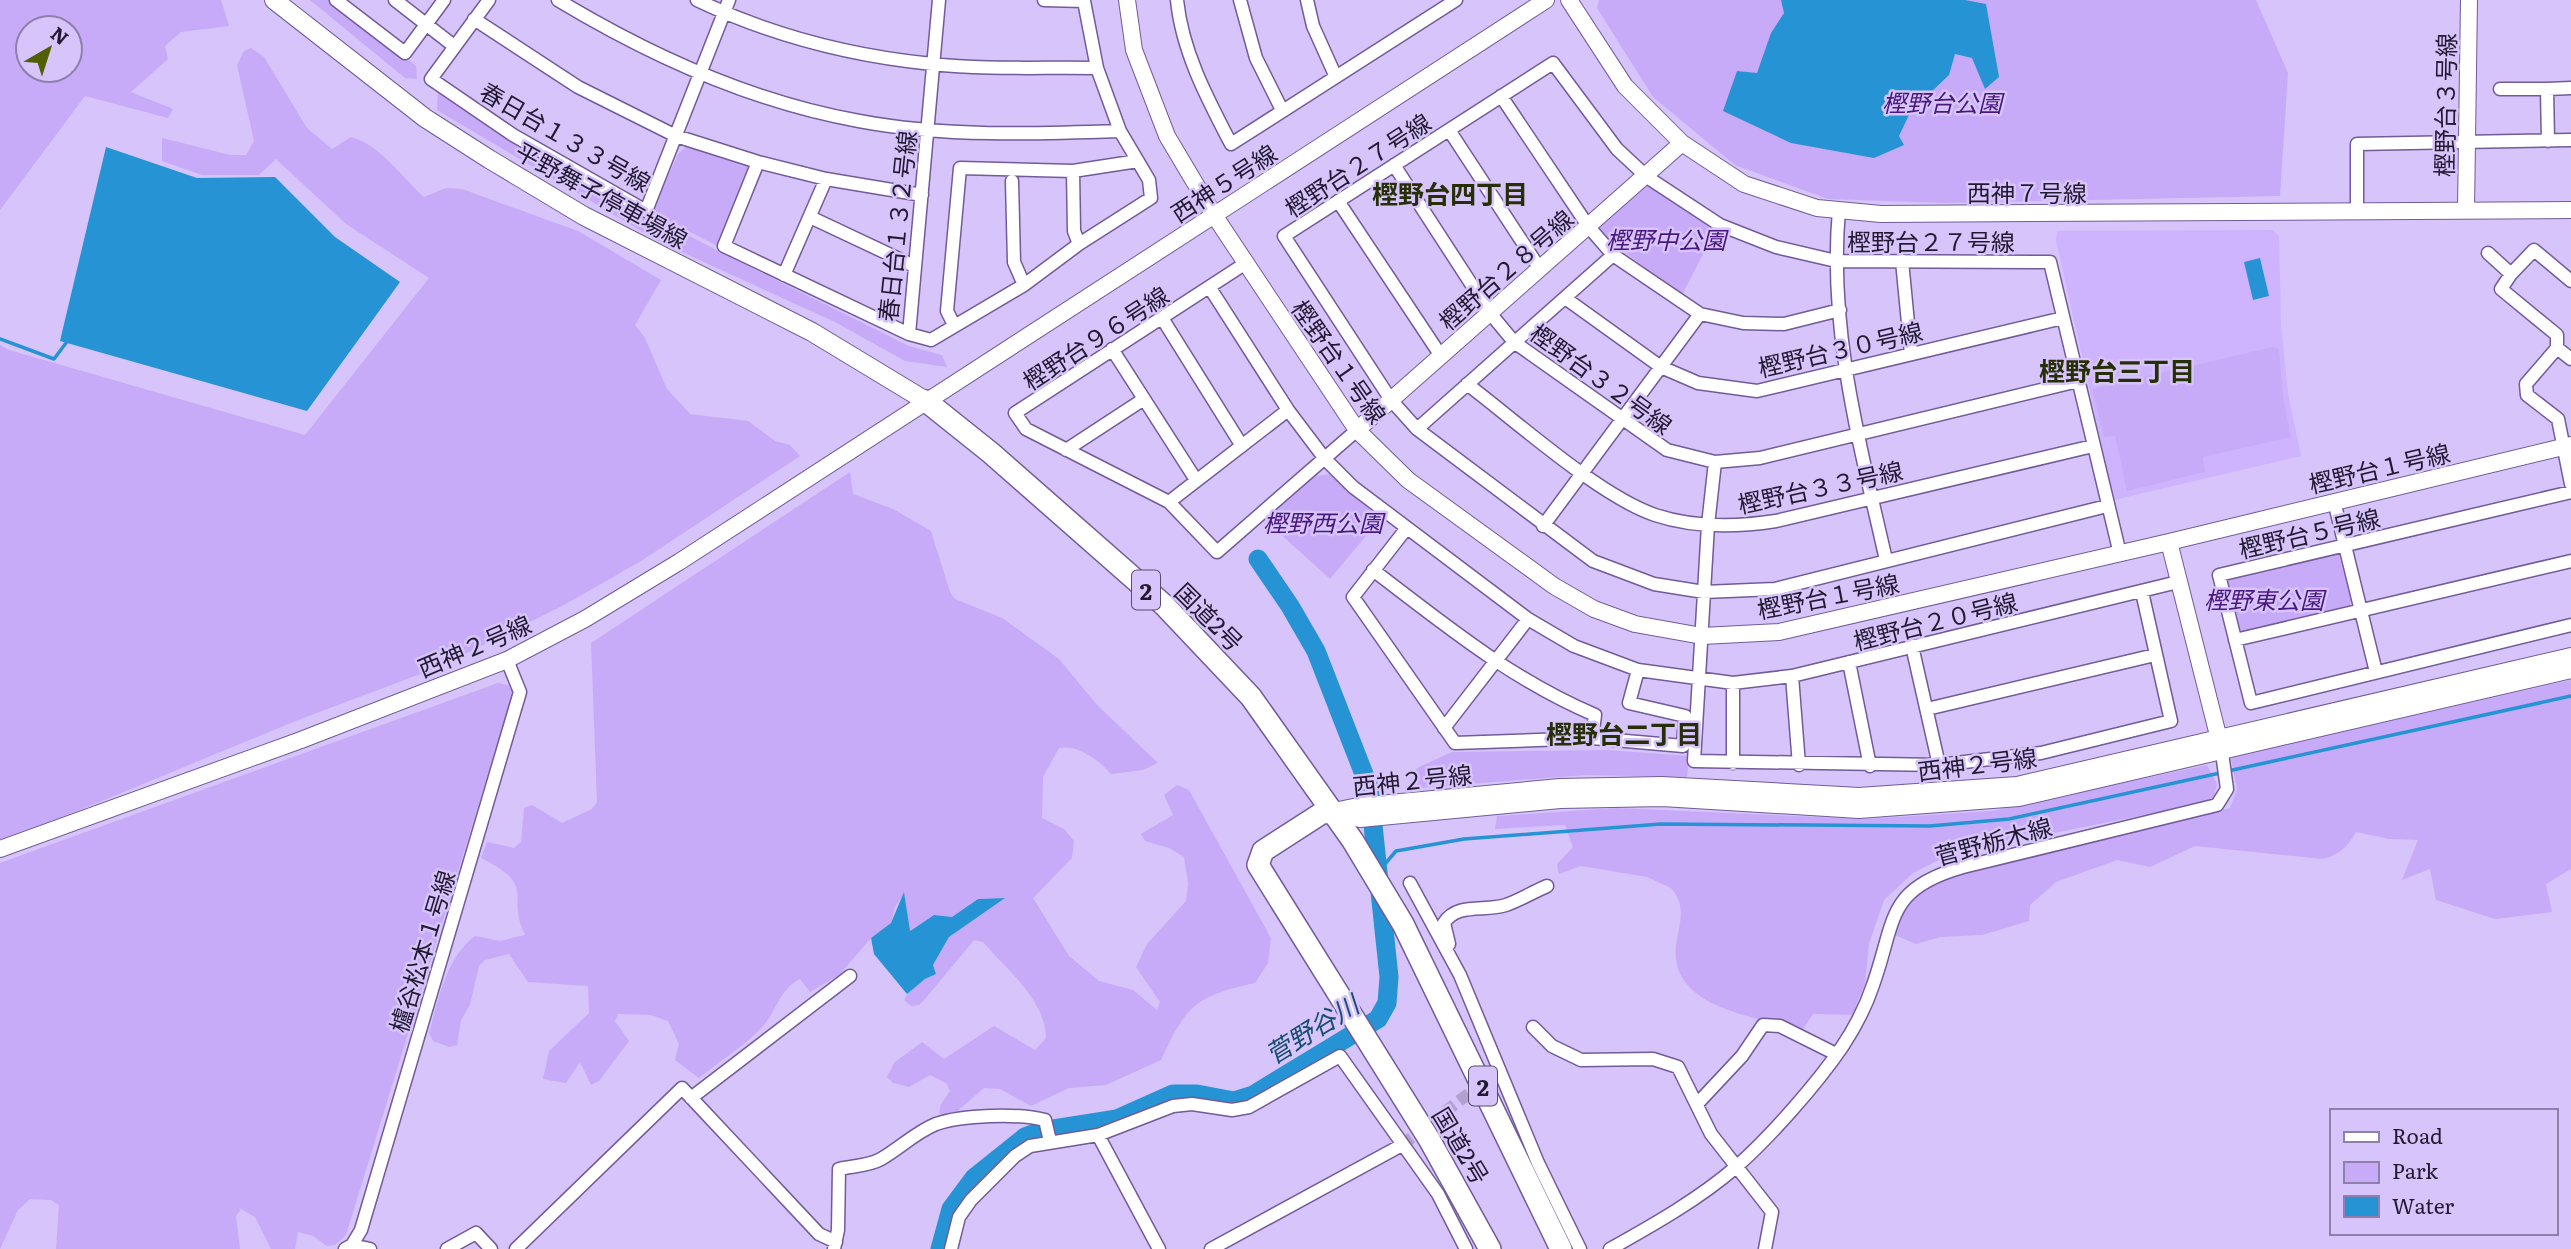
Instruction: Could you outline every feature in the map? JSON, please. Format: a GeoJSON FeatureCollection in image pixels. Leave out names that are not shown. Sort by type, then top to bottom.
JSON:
{"type":"FeatureCollection","features":[{"type":"Feature","properties":{"kind":"highway","name":"国道2号"},"geometry":{"type":"LineString","coordinates":[[926,401],[991,453],[1164,605],[1251,696],[1353,841],[1403,924],[1561,1249]]}},
{"type":"Feature","properties":{"kind":"highway","name":"国道2号"},"geometry":{"type":"LineString","coordinates":[[1331,812],[1322,813],[1263,851],[1258,865],[1435,1150],[1490,1249]]}},
{"type":"Feature","properties":{"kind":"main road","name":"平野舞子停車場線"},"geometry":{"type":"LineString","coordinates":[[274,0],[425,118],[489,159],[584,216],[812,332],[926,401]]}},
{"type":"Feature","properties":{"kind":"street"},"geometry":{"type":"LineString","coordinates":[[336,0],[405,53],[444,0]]}},
{"type":"Feature","properties":{"kind":"street"},"geometry":{"type":"LineString","coordinates":[[395,0],[454,46]]}},
{"type":"Feature","properties":{"kind":"street","name":"春日台１３３号線"},"geometry":{"type":"LineString","coordinates":[[489,0],[431,79],[513,135],[646,211],[726,6]]}},
{"type":"Feature","properties":{"kind":"street"},"geometry":{"type":"LineString","coordinates":[[558,0],[638,45],[701,73],[781,103],[860,122],[1017,134],[1120,131]]}},
{"type":"Feature","properties":{"kind":"street"},"geometry":{"type":"LineString","coordinates":[[697,0],[726,6],[810,42],[932,64],[1097,68]]}},
{"type":"Feature","properties":{"kind":"street","name":"春日台１３２号線"},"geometry":{"type":"LineString","coordinates":[[758,162],[724,246],[909,334],[939,0]]}},
{"type":"Feature","properties":{"kind":"street"},"geometry":{"type":"LineString","coordinates":[[909,334],[931,340],[1024,285],[1079,244],[1152,198],[1149,180],[1120,131],[1097,68],[1084,1],[1044,0]]}},
{"type":"Feature","properties":{"kind":"street","name":"樫野台１号線"},"geometry":{"type":"LineString","coordinates":[[1127,0],[1134,50],[1167,136],[1214,215],[1357,430],[1408,480],[1554,586],[1594,609],[1635,624],[1702,636],[1779,632],[2120,554],[2566,446]]}},
{"type":"Feature","properties":{"kind":"street"},"geometry":{"type":"LineString","coordinates":[[1177,0],[1179,19],[1201,86],[1231,144],[1456,0]]}},
{"type":"Feature","properties":{"kind":"street"},"geometry":{"type":"LineString","coordinates":[[1240,0],[1256,58],[1282,110]]}},
{"type":"Feature","properties":{"kind":"street"},"geometry":{"type":"LineString","coordinates":[[1307,0],[1313,26],[1335,75]]}},
{"type":"Feature","properties":{"kind":"street","name":"西神５号線"},"geometry":{"type":"LineString","coordinates":[[926,401],[1546,0]]}},
{"type":"Feature","properties":{"kind":"street","name":"西神７号線"},"geometry":{"type":"LineString","coordinates":[[1569,0],[1625,86],[1682,143],[1744,184],[1817,208],[1881,214],[2571,210]]}},
{"type":"Feature","properties":{"kind":"street","name":"樫野台３号線"},"geometry":{"type":"LineString","coordinates":[[2466,210],[2469,0]]}},
{"type":"Feature","properties":{"kind":"street"},"geometry":{"type":"LineString","coordinates":[[474,19],[578,87],[676,136],[758,162],[826,179],[922,194]]}},
{"type":"Feature","properties":{"kind":"street","name":"樫野台２７号線"},"geometry":{"type":"LineString","coordinates":[[2107,506],[1774,589],[1704,593],[1654,584],[1623,574],[1593,561],[1543,526],[1417,429],[1391,400],[1284,236],[1553,63],[1617,149],[1647,177],[1720,225],[1776,247],[1836,261],[2050,262],[2120,554]]}},
{"type":"Feature","properties":{"kind":"street"},"geometry":{"type":"LineString","coordinates":[[2500,89],[2571,88]]}},
{"type":"Feature","properties":{"kind":"street"},"geometry":{"type":"LineString","coordinates":[[2547,89],[2548,141]]}},
{"type":"Feature","properties":{"kind":"street"},"geometry":{"type":"LineString","coordinates":[[1502,96],[1588,226],[1613,255],[1700,314],[1742,323],[1784,324],[1840,310]]}},
{"type":"Feature","properties":{"kind":"street"},"geometry":{"type":"LineString","coordinates":[[1449,130],[1540,269]]}},
{"type":"Feature","properties":{"kind":"street"},"geometry":{"type":"LineString","coordinates":[[2357,211],[2357,144],[2571,140]]}},
{"type":"Feature","properties":{"kind":"street","name":"樫野台２８号線"},"geometry":{"type":"LineString","coordinates":[[1357,430],[1647,177],[1682,143]]}},
{"type":"Feature","properties":{"kind":"street"},"geometry":{"type":"LineString","coordinates":[[954,325],[947,311],[960,169],[1073,171],[1138,161]]}},
{"type":"Feature","properties":{"kind":"street","name":"樫野台３２号線"},"geometry":{"type":"LineString","coordinates":[[1394,165],[1490,313],[1514,342],[1620,420],[1667,450],[1716,462],[1760,458],[2078,381]]}},
{"type":"Feature","properties":{"kind":"street"},"geometry":{"type":"LineString","coordinates":[[1073,171],[1074,231],[1079,244]]}},
{"type":"Feature","properties":{"kind":"street"},"geometry":{"type":"LineString","coordinates":[[784,275],[826,179]]}},
{"type":"Feature","properties":{"kind":"street"},"geometry":{"type":"LineString","coordinates":[[1012,181],[1014,262],[1024,285]]}},
{"type":"Feature","properties":{"kind":"street"},"geometry":{"type":"LineString","coordinates":[[1338,201],[1441,356]]}},
{"type":"Feature","properties":{"kind":"street"},"geometry":{"type":"LineString","coordinates":[[1839,210],[1836,261],[1844,370],[1886,560]]}},
{"type":"Feature","properties":{"kind":"street"},"geometry":{"type":"LineString","coordinates":[[810,217],[914,266]]}},
{"type":"Feature","properties":{"kind":"street"},"geometry":{"type":"LineString","coordinates":[[2571,281],[2534,250],[2501,289],[2557,335],[2557,348],[2526,384],[2526,395],[2558,419],[2566,446],[2571,484]]}},
{"type":"Feature","properties":{"kind":"street"},"geometry":{"type":"LineString","coordinates":[[2488,253],[2511,274]]}},
{"type":"Feature","properties":{"kind":"street"},"geometry":{"type":"LineString","coordinates":[[1417,429],[1613,255]]}},
{"type":"Feature","properties":{"kind":"street"},"geometry":{"type":"LineString","coordinates":[[1902,261],[1911,354]]}},
{"type":"Feature","properties":{"kind":"street","name":"樫野台９６号線"},"geometry":{"type":"LineString","coordinates":[[1246,262],[1015,413],[1026,429],[1169,502],[1217,552],[1357,430]]}},
{"type":"Feature","properties":{"kind":"street"},"geometry":{"type":"LineString","coordinates":[[1209,288],[1288,410],[1325,459]]}},
{"type":"Feature","properties":{"kind":"street","name":"樫野台３０号線"},"geometry":{"type":"LineString","coordinates":[[1565,298],[1661,367],[1698,383],[1757,391],[2063,318]]}},
{"type":"Feature","properties":{"kind":"street"},"geometry":{"type":"LineString","coordinates":[[1543,526],[1700,314]]}},
{"type":"Feature","properties":{"kind":"street"},"geometry":{"type":"LineString","coordinates":[[1162,318],[1242,446]]}},
{"type":"Feature","properties":{"kind":"street"},"geometry":{"type":"LineString","coordinates":[[2557,348],[2571,359]]}},
{"type":"Feature","properties":{"kind":"street"},"geometry":{"type":"LineString","coordinates":[[1112,349],[1196,480]]}},
{"type":"Feature","properties":{"kind":"street","name":"樫野台３３号線"},"geometry":{"type":"LineString","coordinates":[[1467,384],[1609,491],[1654,515],[1708,525],[1745,526],[1776,522],[2093,446]]}},
{"type":"Feature","properties":{"kind":"street"},"geometry":{"type":"LineString","coordinates":[[1066,450],[1144,399]]}},
{"type":"Feature","properties":{"kind":"street","name":"西神２号線"},"geometry":{"type":"LineString","coordinates":[[0,849],[262,754],[507,660],[585,619],[679,562],[926,401]]}},
{"type":"Feature","properties":{"kind":"street"},"geometry":{"type":"LineString","coordinates":[[1169,502],[1288,410]]}},
{"type":"Feature","properties":{"kind":"street","name":"樫野台２０号線"},"geometry":{"type":"LineString","coordinates":[[1325,459],[1353,487],[1406,529],[1528,619],[1574,646],[1638,670],[1699,679],[1733,683],[1793,676],[2178,582]]}},
{"type":"Feature","properties":{"kind":"street"},"geometry":{"type":"LineString","coordinates":[[1716,462],[1708,525],[1694,761],[1799,765],[1939,765],[2041,753],[2171,720],[2142,592]]}},
{"type":"Feature","properties":{"kind":"street","name":"樫野台５号線"},"geometry":{"type":"LineString","coordinates":[[2571,492],[2219,575],[2250,703],[2571,625]]}},
{"type":"Feature","properties":{"kind":"street"},"geometry":{"type":"LineString","coordinates":[[2334,501],[2376,672]]}},
{"type":"Feature","properties":{"kind":"street"},"geometry":{"type":"LineString","coordinates":[[1406,529],[1353,597],[1455,743],[1592,738],[1683,746],[1685,716],[1629,704],[1638,670]]}},
{"type":"Feature","properties":{"kind":"street"},"geometry":{"type":"LineString","coordinates":[[2169,542],[2222,758]]}},
{"type":"Feature","properties":{"kind":"street"},"geometry":{"type":"LineString","coordinates":[[2235,640],[2361,608],[2571,561]]}},
{"type":"Feature","properties":{"kind":"street"},"geometry":{"type":"LineString","coordinates":[[1374,570],[1495,663],[1551,697],[1595,715],[1592,738]]}},
{"type":"Feature","properties":{"kind":"street"},"geometry":{"type":"LineString","coordinates":[[1444,728],[1528,619]]}},
{"type":"Feature","properties":{"kind":"street"},"geometry":{"type":"LineString","coordinates":[[1912,646],[1939,765]]}},
{"type":"Feature","properties":{"kind":"street"},"geometry":{"type":"LineString","coordinates":[[1927,709],[2155,655]]}},
{"type":"Feature","properties":{"kind":"street","name":"西神２号線"},"geometry":{"type":"LineString","coordinates":[[2222,758],[2571,656]]}},
{"type":"Feature","properties":{"kind":"street","name":"櫨谷松本１号線"},"geometry":{"type":"LineString","coordinates":[[349,1247],[361,1230],[520,692],[507,660]]}},
{"type":"Feature","properties":{"kind":"street"},"geometry":{"type":"LineString","coordinates":[[1849,662],[1870,766]]}},
{"type":"Feature","properties":{"kind":"street","name":"西神２号線"},"geometry":{"type":"LineString","coordinates":[[1331,812],[1359,813],[1662,798],[1859,810],[1946,806],[2019,798],[2222,758],[2571,670]]}},
{"type":"Feature","properties":{"kind":"street"},"geometry":{"type":"LineString","coordinates":[[1793,676],[1799,765]]}},
{"type":"Feature","properties":{"kind":"street"},"geometry":{"type":"LineString","coordinates":[[1733,683],[1733,762]]}},
{"type":"Feature","properties":{"kind":"street","name":"菅野栃木線"},"geometry":{"type":"LineString","coordinates":[[1610,1249],[1659,1221],[1735,1167],[1785,1116],[1836,1054],[1874,984],[1891,921],[1916,886],[1934,875],[1963,867],[2217,805],[2227,789],[2222,758]]}},
{"type":"Feature","properties":{"kind":"street"},"geometry":{"type":"LineString","coordinates":[[1410,883],[1453,961],[1502,1068],[1538,1163],[1580,1249]]}},
{"type":"Feature","properties":{"kind":"street"},"geometry":{"type":"LineString","coordinates":[[1453,961],[1444,923],[1448,915],[1457,911],[1503,906],[1547,886]]}},
{"type":"Feature","properties":{"kind":"street"},"geometry":{"type":"LineString","coordinates":[[516,1249],[686,1093],[849,976]]}},
{"type":"Feature","properties":{"kind":"street"},"geometry":{"type":"LineString","coordinates":[[1698,1103],[1742,1056],[1763,1025],[1780,1026],[1836,1054]]}},
{"type":"Feature","properties":{"kind":"street"},"geometry":{"type":"LineString","coordinates":[[1533,1027],[1552,1046],[1581,1060],[1653,1059],[1678,1067],[1711,1134],[1772,1212],[1765,1249]]}},
{"type":"Feature","properties":{"kind":"street"},"geometry":{"type":"LineString","coordinates":[[951,1249],[959,1217],[971,1200],[1015,1156],[1030,1146],[1098,1135],[1173,1106],[1192,1104],[1232,1111],[1249,1107],[1340,1056],[1438,1194],[1466,1249]]}},
{"type":"Feature","properties":{"kind":"street"},"geometry":{"type":"LineString","coordinates":[[686,1093],[819,1234],[835,1245]]}},
{"type":"Feature","properties":{"kind":"street"},"geometry":{"type":"LineString","coordinates":[[835,1245],[839,1169],[878,1161],[938,1123],[1027,1115],[1045,1120],[1050,1141]]}},
{"type":"Feature","properties":{"kind":"street"},"geometry":{"type":"LineString","coordinates":[[1098,1135],[1159,1249]]}},
{"type":"Feature","properties":{"kind":"street"},"geometry":{"type":"LineString","coordinates":[[1211,1249],[1402,1145]]}},
{"type":"Feature","properties":{"kind":"street"},"geometry":{"type":"LineString","coordinates":[[447,1249],[475,1233],[491,1249]]}},
{"type":"Feature","properties":{"kind":"street"},"geometry":{"type":"LineString","coordinates":[[349,1247],[370,1249]]}},
{"type":"Feature","properties":{"kind":"shaded area"},"geometry":{"type":"Polygon","coordinates":[[[2272,230],[2279,236],[2281,325],[2288,394],[2301,456],[2114,500],[2056,240],[2057,231],[2272,230]]]}},
{"type":"Feature","properties":{"kind":"green space"},"geometry":{"type":"Polygon","coordinates":[[[0,0],[221,0],[229,26],[181,32],[165,46],[168,59],[131,92],[173,109],[168,118],[85,96],[0,210],[0,0]]]}},
{"type":"Feature","properties":{"kind":"green space"},"geometry":{"type":"Polygon","coordinates":[[[310,0],[333,0],[416,66],[417,79],[405,78],[310,0]]]}},
{"type":"Feature","properties":{"kind":"green space","name":"樫野台公園"},"geometry":{"type":"Polygon","coordinates":[[[1599,0],[2256,0],[2288,73],[2280,196],[1945,203],[1828,199],[1735,165],[1653,97],[1597,8],[1599,0]]]}},
{"type":"Feature","properties":{"kind":"green space"},"geometry":{"type":"Polygon","coordinates":[[[251,48],[264,57],[307,128],[332,149],[351,137],[362,141],[381,154],[424,197],[446,188],[462,189],[578,231],[661,280],[635,325],[645,338],[667,389],[690,414],[748,421],[775,441],[790,445],[800,456],[641,561],[564,605],[439,667],[298,720],[0,843],[0,345],[9,350],[305,435],[429,278],[346,224],[276,159],[259,175],[202,175],[162,161],[162,138],[230,155],[246,155],[254,141],[237,65],[244,51],[251,48]]]}},
{"type":"Feature","properties":{"kind":"green space"},"geometry":{"type":"Polygon","coordinates":[[[438,88],[545,160],[722,253],[909,346],[942,355],[947,367],[905,361],[835,322],[660,242],[437,110],[438,88]]]}},
{"type":"Feature","properties":{"kind":"green space"},"geometry":{"type":"Polygon","coordinates":[[[689,144],[748,163],[750,169],[719,247],[652,212],[678,154],[689,144]]]}},
{"type":"Feature","properties":{"kind":"green space","name":"樫野中公園"},"geometry":{"type":"Polygon","coordinates":[[[1645,186],[1653,187],[1717,227],[1682,295],[1600,234],[1597,227],[1645,186]]]}},
{"type":"Feature","properties":{"kind":"green space"},"geometry":{"type":"Polygon","coordinates":[[[2273,347],[2279,349],[2283,397],[2291,437],[2203,457],[2205,472],[2127,491],[2115,436],[2104,437],[2092,389],[2273,347]]]}},
{"type":"Feature","properties":{"kind":"green space"},"geometry":{"type":"Polygon","coordinates":[[[850,472],[853,494],[893,509],[931,531],[950,592],[955,599],[1002,618],[1059,659],[1097,705],[1158,763],[1143,770],[1111,774],[1088,754],[1066,747],[1059,748],[1043,777],[1042,818],[1064,829],[1074,841],[1072,858],[1033,898],[1069,956],[1099,981],[1133,990],[1157,1010],[1160,1002],[1136,967],[1147,944],[1186,901],[1188,883],[1184,857],[1169,848],[1145,841],[1141,834],[1173,815],[1164,795],[1177,785],[1189,790],[1271,938],[1268,963],[1255,983],[1219,993],[1195,1006],[1178,1027],[1161,1060],[1106,1085],[1069,1088],[1031,1106],[1000,1089],[984,1088],[946,1118],[939,1113],[941,1104],[950,1091],[946,1083],[930,1075],[909,1087],[893,1083],[887,1077],[895,1062],[922,1042],[944,1059],[994,1026],[1035,1050],[1046,1038],[1044,1024],[1039,1010],[1023,986],[983,942],[974,940],[919,1005],[911,1006],[904,1000],[918,984],[936,974],[933,965],[949,937],[1004,898],[978,899],[952,917],[934,915],[909,931],[904,894],[895,907],[891,923],[871,938],[839,975],[810,992],[800,979],[794,983],[784,992],[762,1028],[699,1078],[675,1060],[679,1044],[668,1021],[651,1015],[618,1014],[615,1021],[629,1041],[599,1081],[591,1085],[580,1062],[566,1083],[543,1079],[549,1051],[589,1013],[588,986],[528,982],[509,954],[485,960],[479,966],[470,1005],[461,1020],[457,1045],[449,1047],[433,1041],[429,1033],[444,980],[465,945],[475,936],[500,941],[525,935],[520,921],[515,884],[510,876],[481,858],[487,842],[514,848],[521,842],[524,808],[532,805],[562,823],[592,809],[597,802],[591,643],[850,472]]]}},
{"type":"Feature","properties":{"kind":"green space","name":"樫野西公園"},"geometry":{"type":"Polygon","coordinates":[[[1331,474],[1380,519],[1330,579],[1265,520],[1314,476],[1331,474]]]}},
{"type":"Feature","properties":{"kind":"green space","name":"樫野東公園"},"geometry":{"type":"Polygon","coordinates":[[[2338,552],[2352,600],[2349,607],[2244,633],[2238,628],[2226,584],[2231,576],[2338,552]]]}},
{"type":"Feature","properties":{"kind":"green space"},"geometry":{"type":"Polygon","coordinates":[[[2571,680],[2571,869],[2546,884],[2552,912],[2495,919],[2436,900],[2430,869],[2402,880],[2418,840],[2389,839],[2356,832],[2342,850],[2322,859],[2195,846],[2150,867],[2117,860],[2056,882],[2030,905],[2029,921],[1982,935],[1941,937],[1916,944],[1890,933],[1918,890],[1936,879],[2230,808],[2237,789],[2231,759],[2236,755],[2571,680]]]}},
{"type":"Feature","properties":{"kind":"green space"},"geometry":{"type":"Polygon","coordinates":[[[498,683],[508,685],[513,693],[346,1235],[335,1245],[327,1246],[313,1236],[298,1232],[295,1249],[271,1249],[255,1217],[241,1209],[236,1216],[240,1249],[56,1249],[59,1205],[51,1200],[30,1199],[18,1210],[0,1249],[0,863],[498,683]]]}},
{"type":"Feature","properties":{"kind":"green space"},"geometry":{"type":"Polygon","coordinates":[[[1608,750],[1689,756],[1687,777],[1585,775],[1406,789],[1417,768],[1452,752],[1608,750]]]}},
{"type":"Feature","properties":{"kind":"green space"},"geometry":{"type":"Polygon","coordinates":[[[2207,765],[2217,784],[2214,798],[2203,803],[1951,854],[1913,873],[1884,900],[1869,944],[1865,984],[1852,1015],[1813,1014],[1803,1029],[1738,1013],[1698,995],[1684,980],[1676,962],[1681,918],[1678,900],[1671,888],[1647,877],[1581,866],[1559,874],[1557,864],[1573,847],[1565,825],[1495,829],[1497,816],[1617,808],[1864,819],[1992,811],[2207,765]]]}},
{"type":"Feature","properties":{"kind":"water"},"geometry":{"type":"Polygon","coordinates":[[[1781,0],[1965,0],[1986,4],[1999,77],[1985,89],[1972,58],[1955,54],[1949,75],[1927,96],[1899,97],[1909,115],[1899,136],[1904,145],[1874,158],[1791,143],[1723,111],[1737,71],[1757,73],[1771,33],[1784,13],[1781,0]]]}},
{"type":"Feature","properties":{"kind":"water"},"geometry":{"type":"Polygon","coordinates":[[[106,147],[197,178],[275,177],[335,237],[400,282],[307,411],[60,341],[106,147]]]}},
{"type":"Feature","properties":{"kind":"water"},"geometry":{"type":"Polygon","coordinates":[[[2260,258],[2269,296],[2253,300],[2244,262],[2260,258]]]}},
{"type":"Feature","properties":{"kind":"water"},"geometry":{"type":"Polygon","coordinates":[[[904,892],[910,931],[934,915],[952,917],[978,899],[1005,898],[949,937],[933,965],[936,974],[925,979],[907,994],[874,954],[871,938],[891,923],[904,892]]]}},
{"type":"Feature","properties":{"kind":"waterway"},"geometry":{"type":"LineString","coordinates":[[0,339],[54,359],[69,339]]}},
{"type":"Feature","properties":{"kind":"waterway","name":"菅野谷川"},"geometry":{"type":"LineString","coordinates":[[940,1249],[951,1209],[974,1178],[1025,1137],[1041,1131],[1117,1119],[1173,1094],[1197,1094],[1234,1101],[1253,1095],[1378,1019],[1387,1003],[1389,977],[1369,787],[1316,651],[1258,559]]}},
{"type":"Feature","properties":{"kind":"waterway"},"geometry":{"type":"LineString","coordinates":[[2228,771],[2571,696]]}},
{"type":"Feature","properties":{"kind":"waterway"},"geometry":{"type":"LineString","coordinates":[[1379,871],[1396,851],[1464,839],[1661,824],[1930,826],[2009,819],[2220,773]]}},
{"type":"Feature","properties":{"kind":"tunnel"},"geometry":{"type":"LineString","coordinates":[[1402,1145],[1502,1068]]}},
{"type":"Feature","properties":{"kind":"district","name":"樫野台四丁目"},"geometry":{"type":"Point","coordinates":[1450,192]}},
{"type":"Feature","properties":{"kind":"district","name":"樫野台三丁目"},"geometry":{"type":"Point","coordinates":[2117,369]}},
{"type":"Feature","properties":{"kind":"district","name":"樫野台二丁目"},"geometry":{"type":"Point","coordinates":[1624,732]}}]}
